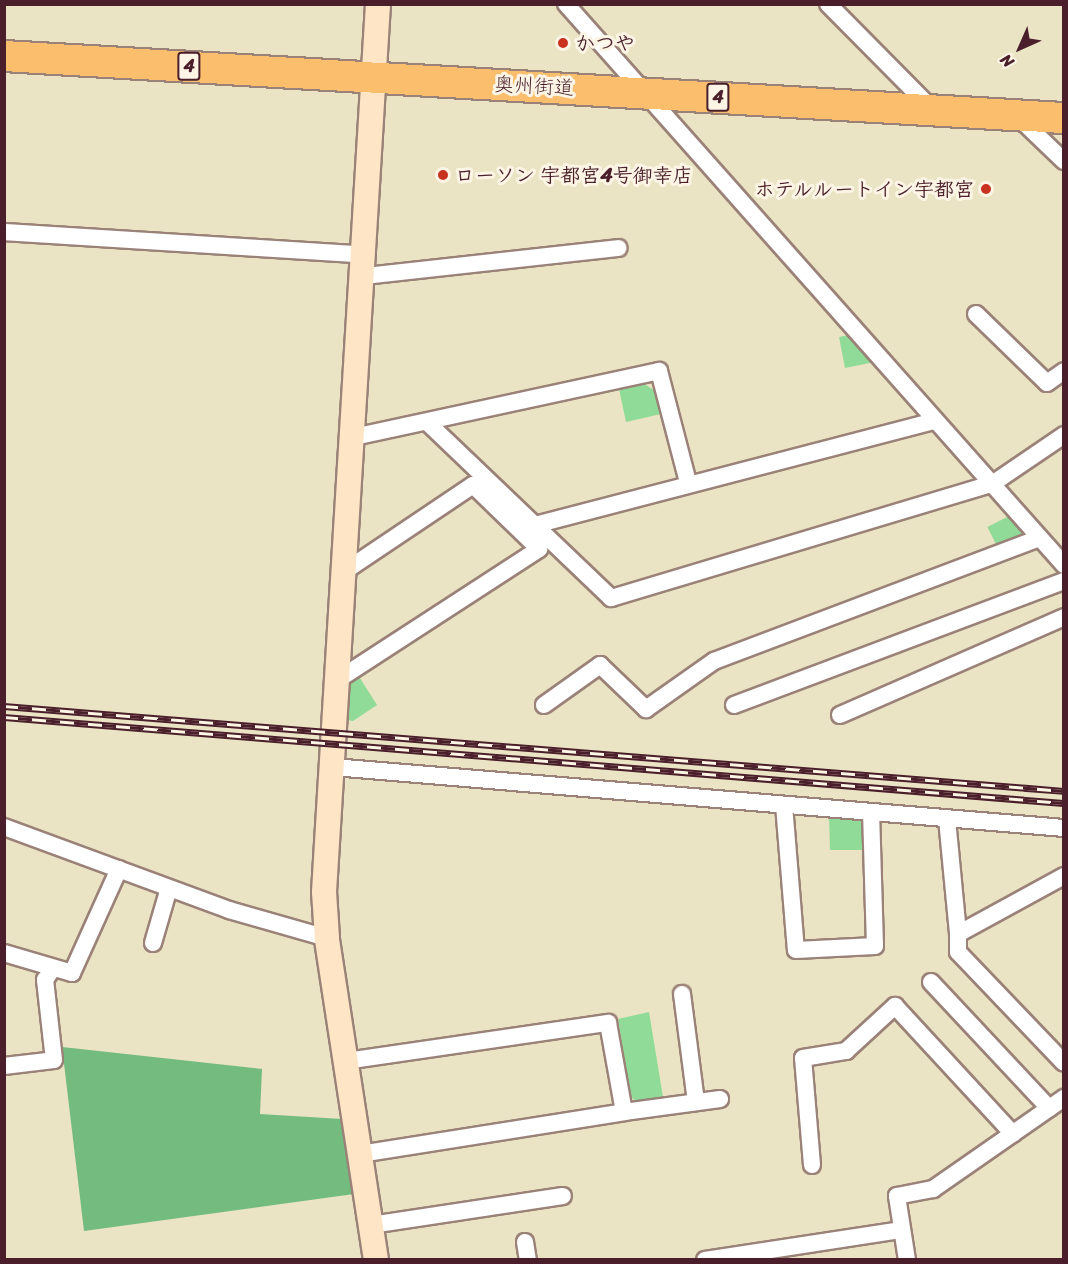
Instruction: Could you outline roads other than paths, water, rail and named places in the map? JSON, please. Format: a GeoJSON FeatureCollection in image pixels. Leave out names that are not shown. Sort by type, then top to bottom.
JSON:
{"type":"FeatureCollection","features":[{"type":"Feature","properties":{"kind":"highway","name":"奥州街道"},"geometry":{"type":"LineString","coordinates":[[4,56],[1064,118]]}},
{"type":"Feature","properties":{"kind":"street"},"geometry":{"type":"LineString","coordinates":[[376,1260],[327,938],[324,892],[365,265],[378,4]]}},
{"type":"Feature","properties":{"kind":"street"},"geometry":{"type":"LineString","coordinates":[[566,4],[1063,564]]}},
{"type":"Feature","properties":{"kind":"street"},"geometry":{"type":"LineString","coordinates":[[828,4],[933,109]]}},
{"type":"Feature","properties":{"kind":"street"},"geometry":{"type":"LineString","coordinates":[[1015,114],[1064,161]]}},
{"type":"Feature","properties":{"kind":"street"},"geometry":{"type":"LineString","coordinates":[[4,232],[365,265],[618,248]]}},
{"type":"Feature","properties":{"kind":"street"},"geometry":{"type":"LineString","coordinates":[[976,314],[1047,383],[1064,371]]}},
{"type":"Feature","properties":{"kind":"street"},"geometry":{"type":"LineString","coordinates":[[354,437],[429,423],[659,371],[688,482]]}},
{"type":"Feature","properties":{"kind":"street"},"geometry":{"type":"LineString","coordinates":[[535,525],[688,482],[935,421]]}},
{"type":"Feature","properties":{"kind":"street"},"geometry":{"type":"LineString","coordinates":[[429,423],[610,598],[992,484],[1064,435]]}},
{"type":"Feature","properties":{"kind":"street"},"geometry":{"type":"LineString","coordinates":[[339,679],[539,549],[473,485],[345,571]]}},
{"type":"Feature","properties":{"kind":"street"},"geometry":{"type":"LineString","coordinates":[[543,705],[600,665],[646,709],[714,661],[1040,538]]}},
{"type":"Feature","properties":{"kind":"street"},"geometry":{"type":"LineString","coordinates":[[734,705],[1064,581]]}},
{"type":"Feature","properties":{"kind":"street"},"geometry":{"type":"LineString","coordinates":[[840,715],[1064,616]]}},
{"type":"Feature","properties":{"kind":"street"},"geometry":{"type":"LineString","coordinates":[[333,767],[1064,828]]}},
{"type":"Feature","properties":{"kind":"street"},"geometry":{"type":"LineString","coordinates":[[784,805],[796,950],[875,946],[871,812]]}},
{"type":"Feature","properties":{"kind":"street"},"geometry":{"type":"LineString","coordinates":[[947,819],[958,952],[1064,1063]]}},
{"type":"Feature","properties":{"kind":"street"},"geometry":{"type":"LineString","coordinates":[[4,827],[229,910],[327,938]]}},
{"type":"Feature","properties":{"kind":"street"},"geometry":{"type":"LineString","coordinates":[[4,953],[72,974],[119,869]]}},
{"type":"Feature","properties":{"kind":"street"},"geometry":{"type":"LineString","coordinates":[[958,934],[1064,876]]}},
{"type":"Feature","properties":{"kind":"street"},"geometry":{"type":"LineString","coordinates":[[153,942],[169,888]]}},
{"type":"Feature","properties":{"kind":"street"},"geometry":{"type":"LineString","coordinates":[[4,1066],[54,1060],[45,980],[53,968]]}},
{"type":"Feature","properties":{"kind":"street"},"geometry":{"type":"LineString","coordinates":[[907,1260],[897,1196],[933,1189],[1060,1101],[931,982]]}},
{"type":"Feature","properties":{"kind":"street"},"geometry":{"type":"LineString","coordinates":[[682,993],[696,1102]]}},
{"type":"Feature","properties":{"kind":"street"},"geometry":{"type":"LineString","coordinates":[[812,1165],[802,1058],[846,1051],[895,1006],[1013,1134]]}},
{"type":"Feature","properties":{"kind":"street"},"geometry":{"type":"LineString","coordinates":[[346,1062],[608,1023],[624,1112]]}},
{"type":"Feature","properties":{"kind":"street"},"geometry":{"type":"LineString","coordinates":[[360,1154],[720,1099]]}},
{"type":"Feature","properties":{"kind":"street"},"geometry":{"type":"LineString","coordinates":[[371,1225],[563,1196]]}},
{"type":"Feature","properties":{"kind":"street"},"geometry":{"type":"LineString","coordinates":[[705,1260],[902,1230]]}},
{"type":"Feature","properties":{"kind":"street"},"geometry":{"type":"LineString","coordinates":[[525,1242],[528,1260]]}},
{"type":"Feature","properties":{"kind":"railway"},"geometry":{"type":"LineString","coordinates":[[4,706],[1064,791]]}},
{"type":"Feature","properties":{"kind":"railway"},"geometry":{"type":"LineString","coordinates":[[4,717],[1064,803]]}},
{"type":"Feature","properties":{"kind":"place","name":"かつや"},"geometry":{"type":"Point","coordinates":[563,43]}},
{"type":"Feature","properties":{"kind":"place","name":"ローソン 宇都宮4号御幸店"},"geometry":{"type":"Point","coordinates":[443,175]}},
{"type":"Feature","properties":{"kind":"place","name":"ホテルルートイン宇都宮"},"geometry":{"type":"Point","coordinates":[986,189]}}]}
